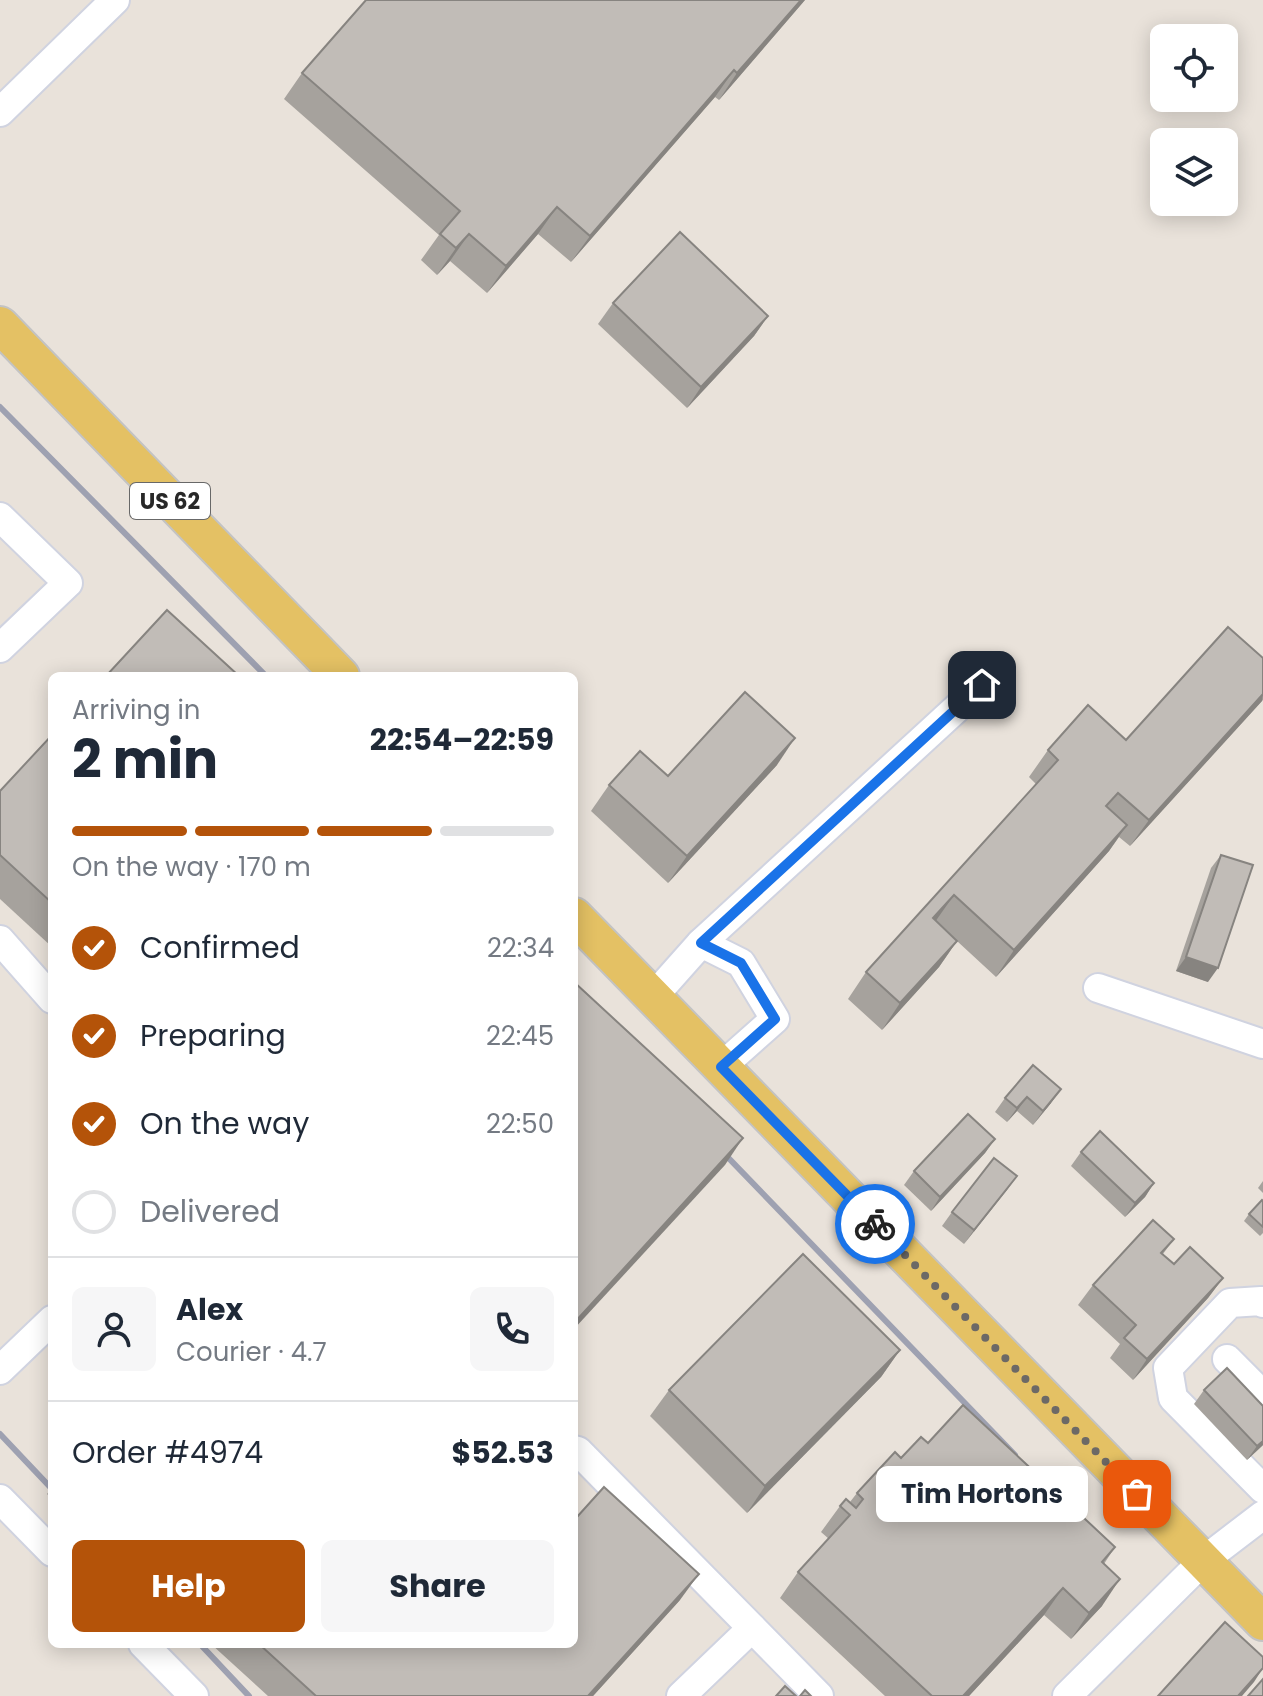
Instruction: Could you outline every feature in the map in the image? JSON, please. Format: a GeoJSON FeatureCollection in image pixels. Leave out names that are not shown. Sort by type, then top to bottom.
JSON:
{"type":"FeatureCollection","features":[{"type":"Feature","properties":{"kind":"main road","name":"US 62"},"geometry":{"type":"LineString","coordinates":[[0,325],[337,672]]}},
{"type":"Feature","properties":{"kind":"main road"},"geometry":{"type":"LineString","coordinates":[[578,920],[1263,1622]]}},
{"type":"Feature","properties":{"kind":"street"},"geometry":{"type":"LineString","coordinates":[[0,112],[115,0]]}},
{"type":"Feature","properties":{"kind":"street"},"geometry":{"type":"LineString","coordinates":[[0,517],[68,583],[0,648]]}},
{"type":"Feature","properties":{"kind":"street"},"geometry":{"type":"LineString","coordinates":[[653,997],[701,943],[982,685]]}},
{"type":"Feature","properties":{"kind":"street"},"geometry":{"type":"LineString","coordinates":[[0,940],[48,994]]}},
{"type":"Feature","properties":{"kind":"street"},"geometry":{"type":"LineString","coordinates":[[701,943],[741,963],[775,1019],[721,1067]]}},
{"type":"Feature","properties":{"kind":"street"},"geometry":{"type":"LineString","coordinates":[[1098,988],[1263,1044]]}},
{"type":"Feature","properties":{"kind":"street"},"geometry":{"type":"LineString","coordinates":[[1263,1303],[1230,1303],[1168,1368],[1173,1398],[1263,1489]]}},
{"type":"Feature","properties":{"kind":"street"},"geometry":{"type":"LineString","coordinates":[[0,1370],[48,1324]]}},
{"type":"Feature","properties":{"kind":"street"},"geometry":{"type":"LineString","coordinates":[[1227,1359],[1263,1395]]}},
{"type":"Feature","properties":{"kind":"street"},"geometry":{"type":"LineString","coordinates":[[578,1451],[819,1696]]}},
{"type":"Feature","properties":{"kind":"street"},"geometry":{"type":"LineString","coordinates":[[0,1499],[48,1548]]}},
{"type":"Feature","properties":{"kind":"street"},"geometry":{"type":"LineString","coordinates":[[1067,1696],[1203,1561],[1263,1515]]}},
{"type":"Feature","properties":{"kind":"street"},"geometry":{"type":"LineString","coordinates":[[681,1696],[752,1628]]}},
{"type":"Feature","properties":{"kind":"street"},"geometry":{"type":"LineString","coordinates":[[147,1648],[194,1696]]}},
{"type":"Feature","properties":{"kind":"building"},"geometry":{"type":"Polygon","coordinates":[[[366,0],[801,0],[737,73],[734,70],[590,236],[557,207],[506,266],[469,234],[456,248],[440,234],[460,211],[302,73],[366,0]]]}},
{"type":"Feature","properties":{"kind":"building"},"geometry":{"type":"Polygon","coordinates":[[[680,232],[768,316],[701,387],[613,303],[680,232]]]}},
{"type":"Feature","properties":{"kind":"building"},"geometry":{"type":"Polygon","coordinates":[[[167,610],[235,672],[110,672],[167,610]]]}},
{"type":"Feature","properties":{"kind":"building"},"geometry":{"type":"Polygon","coordinates":[[[1228,627],[1263,658],[1263,694],[1149,820],[1118,793],[1106,806],[1127,825],[1014,950],[954,895],[933,918],[957,941],[900,1003],[866,972],[1058,760],[1048,750],[1088,705],[1126,740],[1228,627]]]}},
{"type":"Feature","properties":{"kind":"building"},"geometry":{"type":"Polygon","coordinates":[[[745,692],[795,738],[687,856],[609,785],[640,751],[668,776],[745,692]]]}},
{"type":"Feature","properties":{"kind":"building"},"geometry":{"type":"Polygon","coordinates":[[[48,739],[48,899],[0,855],[0,791],[48,739]]]}},
{"type":"Feature","properties":{"kind":"building"},"geometry":{"type":"Polygon","coordinates":[[[1221,855],[1253,865],[1218,968],[1186,957],[1221,855]]]}},
{"type":"Feature","properties":{"kind":"building"},"geometry":{"type":"Polygon","coordinates":[[[578,986],[743,1138],[578,1319],[578,986]]]}},
{"type":"Feature","properties":{"kind":"building"},"geometry":{"type":"Polygon","coordinates":[[[1033,1065],[1061,1089],[1043,1111],[1027,1097],[1017,1108],[1005,1098],[1033,1065]]]}},
{"type":"Feature","properties":{"kind":"building"},"geometry":{"type":"Polygon","coordinates":[[[968,1114],[995,1139],[940,1197],[914,1171],[968,1114]]]}},
{"type":"Feature","properties":{"kind":"building"},"geometry":{"type":"Polygon","coordinates":[[[1100,1131],[1154,1183],[1135,1203],[1081,1152],[1100,1131]]]}},
{"type":"Feature","properties":{"kind":"building"},"geometry":{"type":"Polygon","coordinates":[[[994,1158],[1017,1176],[974,1230],[952,1212],[994,1158]]]}},
{"type":"Feature","properties":{"kind":"building"},"geometry":{"type":"Polygon","coordinates":[[[1263,1201],[1263,1227],[1249,1214],[1263,1201]]]}},
{"type":"Feature","properties":{"kind":"building"},"geometry":{"type":"Polygon","coordinates":[[[1153,1220],[1174,1239],[1161,1253],[1174,1264],[1190,1247],[1223,1278],[1147,1359],[1124,1338],[1136,1325],[1093,1285],[1153,1220]]]}},
{"type":"Feature","properties":{"kind":"building"},"geometry":{"type":"Polygon","coordinates":[[[803,1254],[900,1350],[765,1486],[669,1390],[803,1254]]]}},
{"type":"Feature","properties":{"kind":"building"},"geometry":{"type":"Polygon","coordinates":[[[1227,1368],[1263,1406],[1263,1441],[1257,1446],[1204,1390],[1227,1368]]]}},
{"type":"Feature","properties":{"kind":"building"},"geometry":{"type":"Polygon","coordinates":[[[963,1405],[1115,1547],[1102,1562],[1120,1579],[1089,1613],[1063,1588],[963,1696],[932,1696],[798,1572],[850,1515],[840,1506],[846,1499],[856,1508],[863,1499],[857,1493],[895,1452],[901,1458],[921,1437],[928,1443],[963,1405]]]}},
{"type":"Feature","properties":{"kind":"building"},"geometry":{"type":"Polygon","coordinates":[[[604,1487],[699,1574],[588,1696],[316,1696],[263,1648],[578,1648],[578,1516],[604,1487]]]}},
{"type":"Feature","properties":{"kind":"building"},"geometry":{"type":"Polygon","coordinates":[[[1225,1622],[1263,1657],[1263,1668],[1238,1696],[1158,1696],[1225,1622]]]}},
{"type":"Feature","properties":{"kind":"building"},"geometry":{"type":"Polygon","coordinates":[[[1263,1679],[1263,1696],[1248,1696],[1263,1679]]]}},
{"type":"Feature","properties":{"kind":"building"},"geometry":{"type":"Polygon","coordinates":[[[785,1686],[796,1696],[776,1696],[785,1686]]]}},
{"type":"Feature","properties":{"kind":"railway"},"geometry":{"type":"LineString","coordinates":[[0,407],[262,672]]}},
{"type":"Feature","properties":{"kind":"railway"},"geometry":{"type":"LineString","coordinates":[[715,1144],[1015,1455]]}},
{"type":"Feature","properties":{"kind":"railway"},"geometry":{"type":"LineString","coordinates":[[0,1434],[48,1485]]}},
{"type":"Feature","properties":{"kind":"railway"},"geometry":{"type":"LineString","coordinates":[[204,1648],[249,1696]]}},
{"type":"Feature","properties":{"kind":"way so far"},"geometry":{"type":"LineString","coordinates":[[875,1224],[1137,1494]]}},
{"type":"Feature","properties":{"kind":"place","name":"Tim Hortons"},"geometry":{"type":"Point","coordinates":[1137,1494]}},
{"type":"Feature","properties":{"kind":"route"},"geometry":{"type":"LineString","coordinates":[[875,1224],[721,1067],[775,1019],[741,963],[701,943],[982,685]]}}]}
